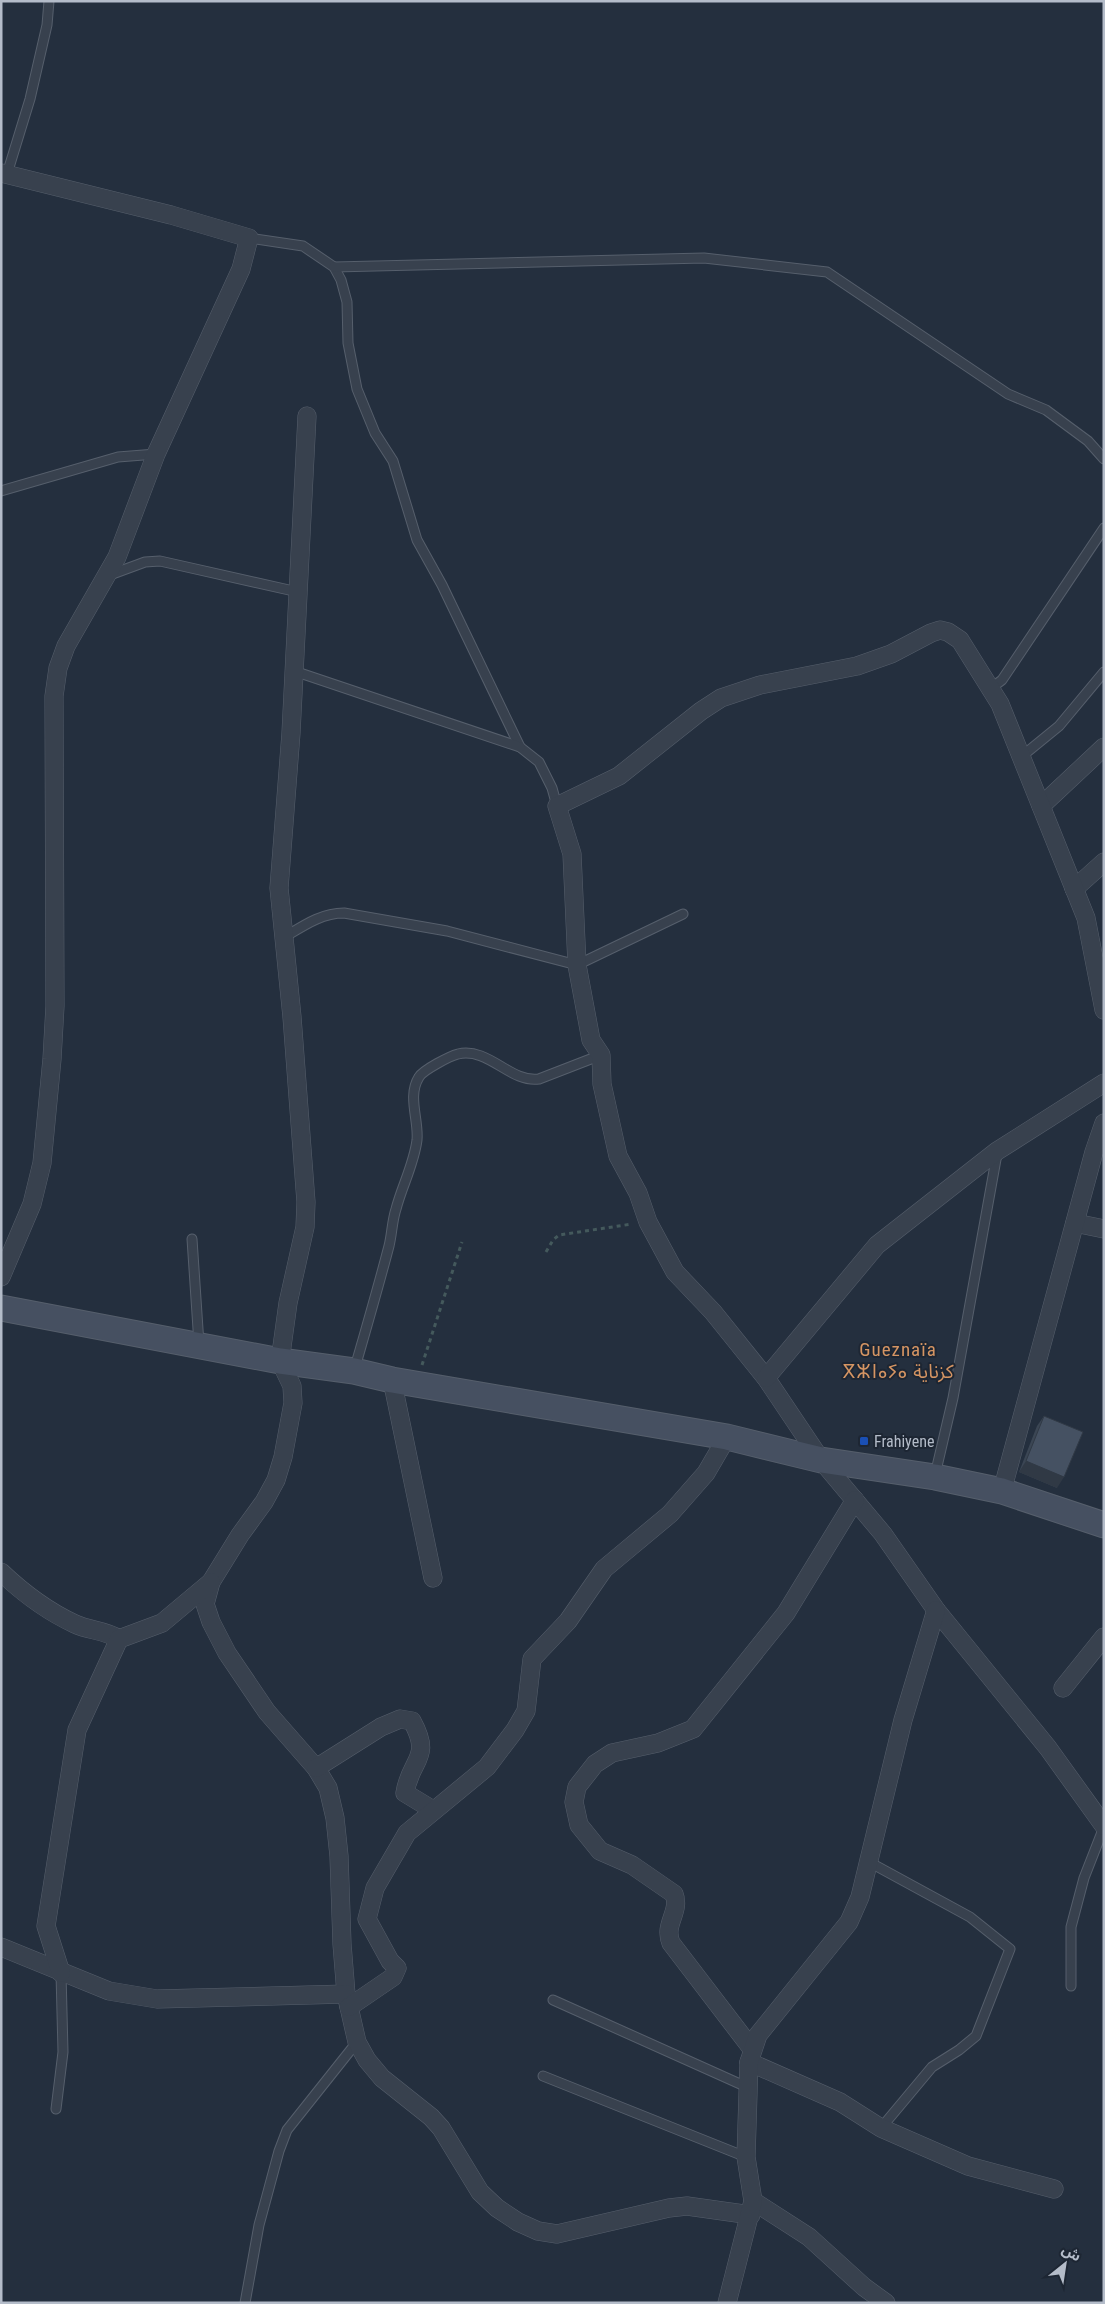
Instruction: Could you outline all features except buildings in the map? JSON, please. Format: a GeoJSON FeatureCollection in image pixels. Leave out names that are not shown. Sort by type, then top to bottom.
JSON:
{"type":"FeatureCollection","features":[{"type":"Feature","properties":{"kind":"street"},"geometry":{"type":"LineString","coordinates":[[1,1277],[32,1204],[42,1163],[50,1078],[55,1006],[54,696],[58,668],[66,646],[120,548],[156,454],[199,356],[226,304],[241,269],[249,238],[171,215],[4,174]]}},
{"type":"Feature","properties":{"kind":"street"},"geometry":{"type":"LineString","coordinates":[[307,416],[294,671],[279,888],[292,1017],[306,1202],[305,1227],[288,1303],[280,1361],[292,1386],[293,1403],[283,1456],[276,1480],[264,1502],[240,1535],[212,1582],[205,1604],[211,1622],[227,1653],[267,1712],[316,1768],[328,1788],[335,1818],[342,1895],[342,1944],[348,2001],[357,2042],[367,2060],[382,2078],[442,2128],[480,2192],[497,2208],[518,2222],[538,2231],[557,2234],[668,2208],[687,2206],[752,2208],[809,2237],[864,2287],[886,2303]]}},
{"type":"Feature","properties":{"kind":"street"},"geometry":{"type":"LineString","coordinates":[[1104,1010],[1100,973],[1086,918],[1000,704],[960,640],[948,632],[940,630],[891,654],[857,666],[760,685],[721,698],[701,711],[618,776],[557,806],[572,854],[577,965],[591,1040],[601,1056],[602,1084],[618,1156],[638,1193],[648,1222],[675,1272],[713,1312],[766,1378],[821,1460],[883,1534],[936,1610],[1048,1748],[1104,1826]]}},
{"type":"Feature","properties":{"kind":"street"},"geometry":{"type":"LineString","coordinates":[[1041,806],[1104,747]]}},
{"type":"Feature","properties":{"kind":"street"},"geometry":{"type":"LineString","coordinates":[[1074,889],[1104,862]]}},
{"type":"Feature","properties":{"kind":"street"},"geometry":{"type":"LineString","coordinates":[[766,1378],[877,1245],[997,1151],[1104,1083]]}},
{"type":"Feature","properties":{"kind":"street"},"geometry":{"type":"LineString","coordinates":[[1002,1491],[1074,1223],[1104,1123]]}},
{"type":"Feature","properties":{"kind":"street"},"geometry":{"type":"LineString","coordinates":[[1074,1223],[1104,1229]]}},
{"type":"Feature","properties":{"kind":"street"},"geometry":{"type":"LineString","coordinates":[[1,1308],[280,1361],[354,1370],[404,1382],[727,1437],[821,1460],[935,1476],[1002,1491],[1104,1525]]}},
{"type":"Feature","properties":{"kind":"street"},"geometry":{"type":"LineString","coordinates":[[404,1382],[433,1578]]}},
{"type":"Feature","properties":{"kind":"street"},"geometry":{"type":"LineString","coordinates":[[1,1946],[61,1973],[109,1991],[157,1999],[348,2001],[393,1977],[397,1968],[390,1961],[367,1919],[375,1888],[408,1834],[433,1810],[487,1767],[515,1730],[526,1711],[532,1660],[568,1621],[604,1569],[670,1514],[706,1473],[727,1437]]}},
{"type":"Feature","properties":{"kind":"street"},"geometry":{"type":"LineString","coordinates":[[855,1500],[786,1613],[693,1730],[658,1743],[612,1753],[595,1764],[577,1787],[574,1802],[579,1825],[600,1852],[632,1865],[674,1894],[676,1906],[667,1930],[671,1943],[750,2055],[840,2102],[881,2128],[968,2166],[1054,2189]]}},
{"type":"Feature","properties":{"kind":"street"},"geometry":{"type":"LineString","coordinates":[[1,1572],[43,1605],[75,1624],[90,1630],[108,1632],[119,1639]]}},
{"type":"Feature","properties":{"kind":"street"},"geometry":{"type":"LineString","coordinates":[[61,1973],[46,1926],[77,1730],[119,1639],[162,1623],[212,1582]]}},
{"type":"Feature","properties":{"kind":"street"},"geometry":{"type":"LineString","coordinates":[[727,2303],[752,2208],[746,2157],[750,2055],[758,2035],[849,1922],[860,1897],[904,1720],[936,1610]]}},
{"type":"Feature","properties":{"kind":"street"},"geometry":{"type":"LineString","coordinates":[[1063,1688],[1104,1637]]}},
{"type":"Feature","properties":{"kind":"street"},"geometry":{"type":"LineString","coordinates":[[316,1768],[381,1727],[400,1719],[412,1721],[421,1737],[422,1746],[415,1767],[407,1780],[405,1793],[433,1810]]}},
{"type":"Feature","properties":{"kind":"lane"},"geometry":{"type":"LineString","coordinates":[[4,174],[30,99],[47,25],[49,1]]}},
{"type":"Feature","properties":{"kind":"lane"},"geometry":{"type":"LineString","coordinates":[[249,238],[302,246],[334,267],[341,280],[347,302],[348,342],[357,389],[375,433],[393,461],[417,540],[442,586],[520,747]]}},
{"type":"Feature","properties":{"kind":"lane"},"geometry":{"type":"LineString","coordinates":[[334,267],[704,258],[827,272],[1008,394],[1046,410],[1088,441],[1104,459]]}},
{"type":"Feature","properties":{"kind":"lane"},"geometry":{"type":"LineString","coordinates":[[1,491],[118,457],[156,454]]}},
{"type":"Feature","properties":{"kind":"lane"},"geometry":{"type":"LineString","coordinates":[[990,690],[1002,680],[1104,528]]}},
{"type":"Feature","properties":{"kind":"lane"},"geometry":{"type":"LineString","coordinates":[[104,577],[145,562],[160,561],[298,592]]}},
{"type":"Feature","properties":{"kind":"lane"},"geometry":{"type":"LineString","coordinates":[[294,671],[520,747],[539,762],[552,788],[557,806]]}},
{"type":"Feature","properties":{"kind":"lane"},"geometry":{"type":"LineString","coordinates":[[1021,758],[1059,726],[1104,672]]}},
{"type":"Feature","properties":{"kind":"lane"},"geometry":{"type":"LineString","coordinates":[[284,938],[310,922],[331,913],[344,913],[447,931],[577,965],[683,914]]}},
{"type":"Feature","properties":{"kind":"lane"},"geometry":{"type":"LineString","coordinates":[[354,1370],[390,1244],[395,1211],[416,1147],[414,1089],[419,1077],[458,1054],[469,1054],[491,1060],[529,1080],[539,1079],[601,1056]]}},
{"type":"Feature","properties":{"kind":"lane"},"geometry":{"type":"LineString","coordinates":[[935,1476],[953,1398],[997,1151]]}},
{"type":"Feature","properties":{"kind":"lane"},"geometry":{"type":"LineString","coordinates":[[192,1240],[200,1346]]}},
{"type":"Feature","properties":{"kind":"lane"},"geometry":{"type":"LineString","coordinates":[[1071,1986],[1071,1927],[1084,1878],[1104,1826]]}},
{"type":"Feature","properties":{"kind":"lane"},"geometry":{"type":"LineString","coordinates":[[870,1862],[970,1917],[1010,1949],[976,2036],[959,2050],[932,2066],[881,2128]]}},
{"type":"Feature","properties":{"kind":"lane"},"geometry":{"type":"LineString","coordinates":[[56,2109],[63,2052],[61,1973]]}},
{"type":"Feature","properties":{"kind":"lane"},"geometry":{"type":"LineString","coordinates":[[553,2000],[749,2088]]}},
{"type":"Feature","properties":{"kind":"lane"},"geometry":{"type":"LineString","coordinates":[[244,2303],[259,2224],[279,2151],[287,2130],[357,2042]]}},
{"type":"Feature","properties":{"kind":"lane"},"geometry":{"type":"LineString","coordinates":[[543,2076],[746,2157]]}},
{"type":"Feature","properties":{"kind":"path"},"geometry":{"type":"LineString","coordinates":[[546,1252],[553,1240],[559,1235],[648,1222]]}},
{"type":"Feature","properties":{"kind":"path"},"geometry":{"type":"LineString","coordinates":[[404,1382],[462,1242]]}},
{"type":"Feature","properties":{"kind":"place","name":"Frahiyene"},"geometry":{"type":"Point","coordinates":[864,1441]}},
{"type":"Feature","properties":{"kind":"district","name":"Gueznaïa ⴳⵣⵏⴰⵢⴰ كزناية"},"geometry":{"type":"Point","coordinates":[898,1360]}}]}
